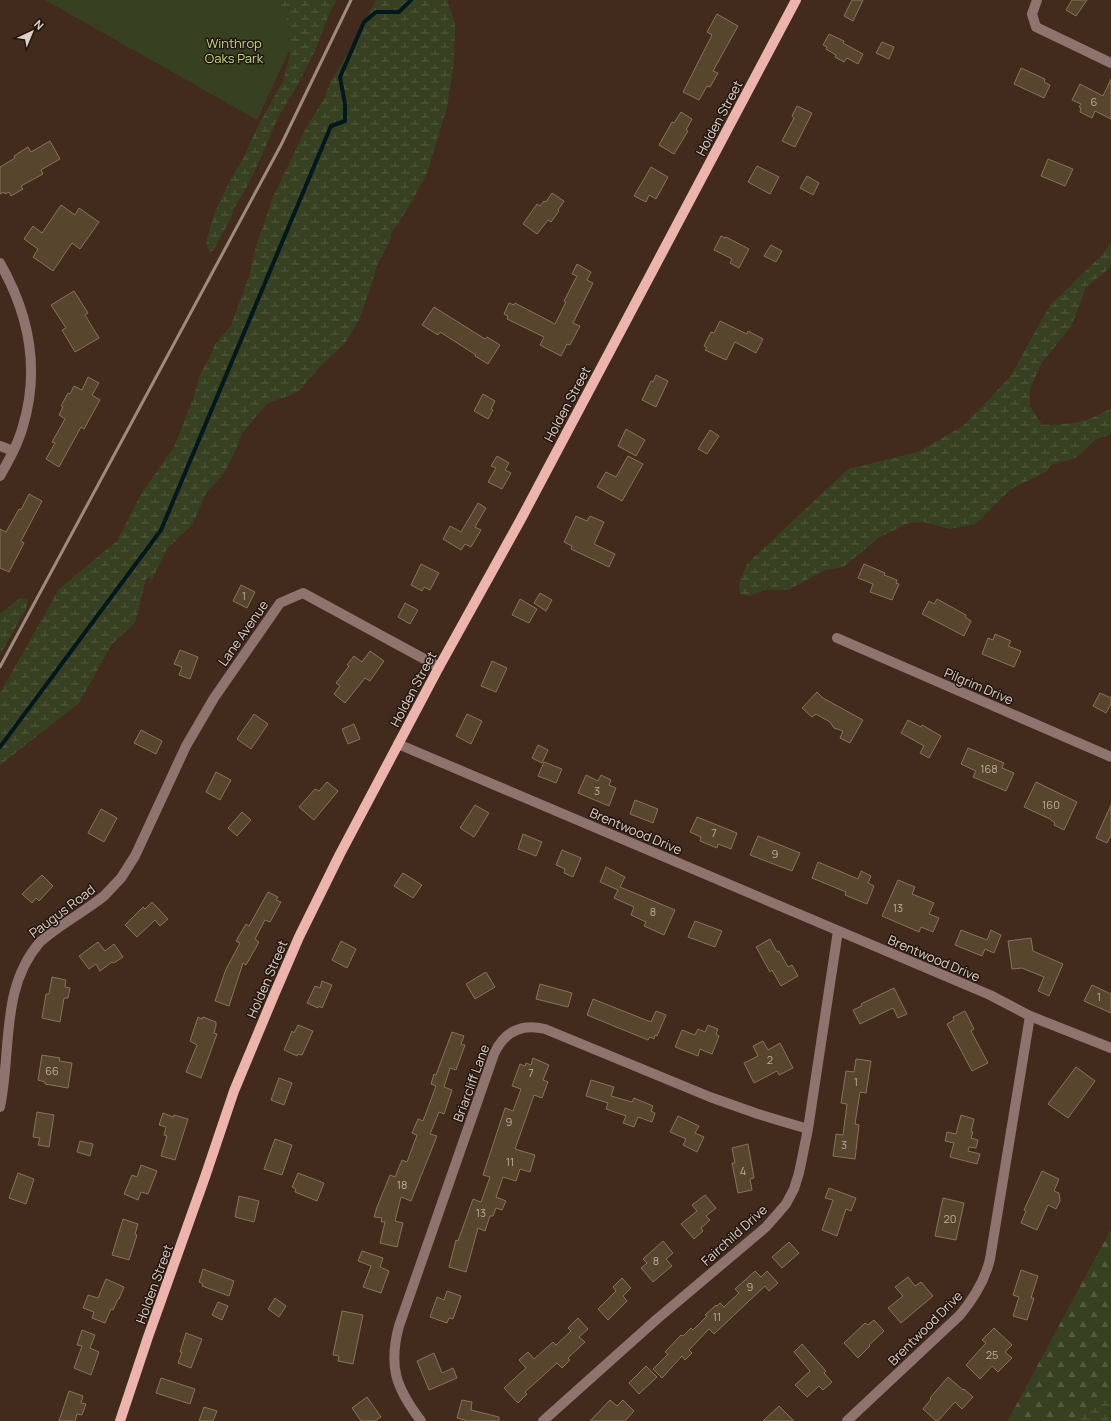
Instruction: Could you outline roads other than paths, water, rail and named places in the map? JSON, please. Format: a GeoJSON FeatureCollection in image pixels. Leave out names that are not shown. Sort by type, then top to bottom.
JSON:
{"type":"FeatureCollection","features":[{"type":"Feature","properties":{"kind":"main road","name":"Holden Street"},"geometry":{"type":"LineString","coordinates":[[120,1421],[148,1337],[206,1177],[234,1091],[274,995],[340,854],[439,667],[525,512],[796,0]]}},
{"type":"Feature","properties":{"kind":"street"},"geometry":{"type":"LineString","coordinates":[[1037,0],[1032,14],[1036,27],[1111,63]]}},
{"type":"Feature","properties":{"kind":"street"},"geometry":{"type":"LineString","coordinates":[[0,263],[15,292],[21,308],[26,325],[31,356],[31,373],[27,410],[13,451],[0,476]]}},
{"type":"Feature","properties":{"kind":"street"},"geometry":{"type":"LineString","coordinates":[[0,446],[13,451]]}},
{"type":"Feature","properties":{"kind":"street","name":"Lane Avenue"},"geometry":{"type":"LineString","coordinates":[[154,815],[186,746],[214,698],[280,603],[303,593],[439,667]]}},
{"type":"Feature","properties":{"kind":"street","name":"Pilgrim Drive"},"geometry":{"type":"LineString","coordinates":[[837,638],[1111,757]]}},
{"type":"Feature","properties":{"kind":"street","name":"Brentwood Drive"},"geometry":{"type":"LineString","coordinates":[[398,744],[990,996],[1030,1016],[990,1259],[984,1280],[973,1299],[960,1315],[847,1421]]}},
{"type":"Feature","properties":{"kind":"street","name":"Paugus Road"},"geometry":{"type":"LineString","coordinates":[[0,1107],[4,1078],[6,1006],[15,975],[26,957],[40,942],[95,903],[113,888],[136,856],[154,815]]}},
{"type":"Feature","properties":{"kind":"street","name":"Fairchild Drive"},"geometry":{"type":"LineString","coordinates":[[543,1421],[657,1319],[756,1236],[786,1204],[794,1189],[799,1173],[808,1129],[838,931]]}},
{"type":"Feature","properties":{"kind":"street"},"geometry":{"type":"LineString","coordinates":[[1030,1016],[1111,1048]]}},
{"type":"Feature","properties":{"kind":"street","name":"Briarcliff Lane"},"geometry":{"type":"LineString","coordinates":[[421,1421],[408,1403],[398,1385],[394,1364],[395,1344],[399,1326],[494,1054],[498,1045],[504,1038],[520,1028],[536,1027],[545,1029],[710,1097],[808,1129]]}},
{"type":"Feature","properties":{"kind":"waterway"},"geometry":{"type":"LineString","coordinates":[[0,747],[161,530],[331,126],[345,121],[345,104],[340,77],[364,22],[376,12],[399,12],[411,0]]}},
{"type":"Feature","properties":{"kind":"railway"},"geometry":{"type":"LineString","coordinates":[[0,667],[281,145],[351,0]]}},
{"type":"Feature","properties":{"kind":"park label","name":"Winthrop Oaks Park"},"geometry":{"type":"Point","coordinates":[234,50]}}]}
